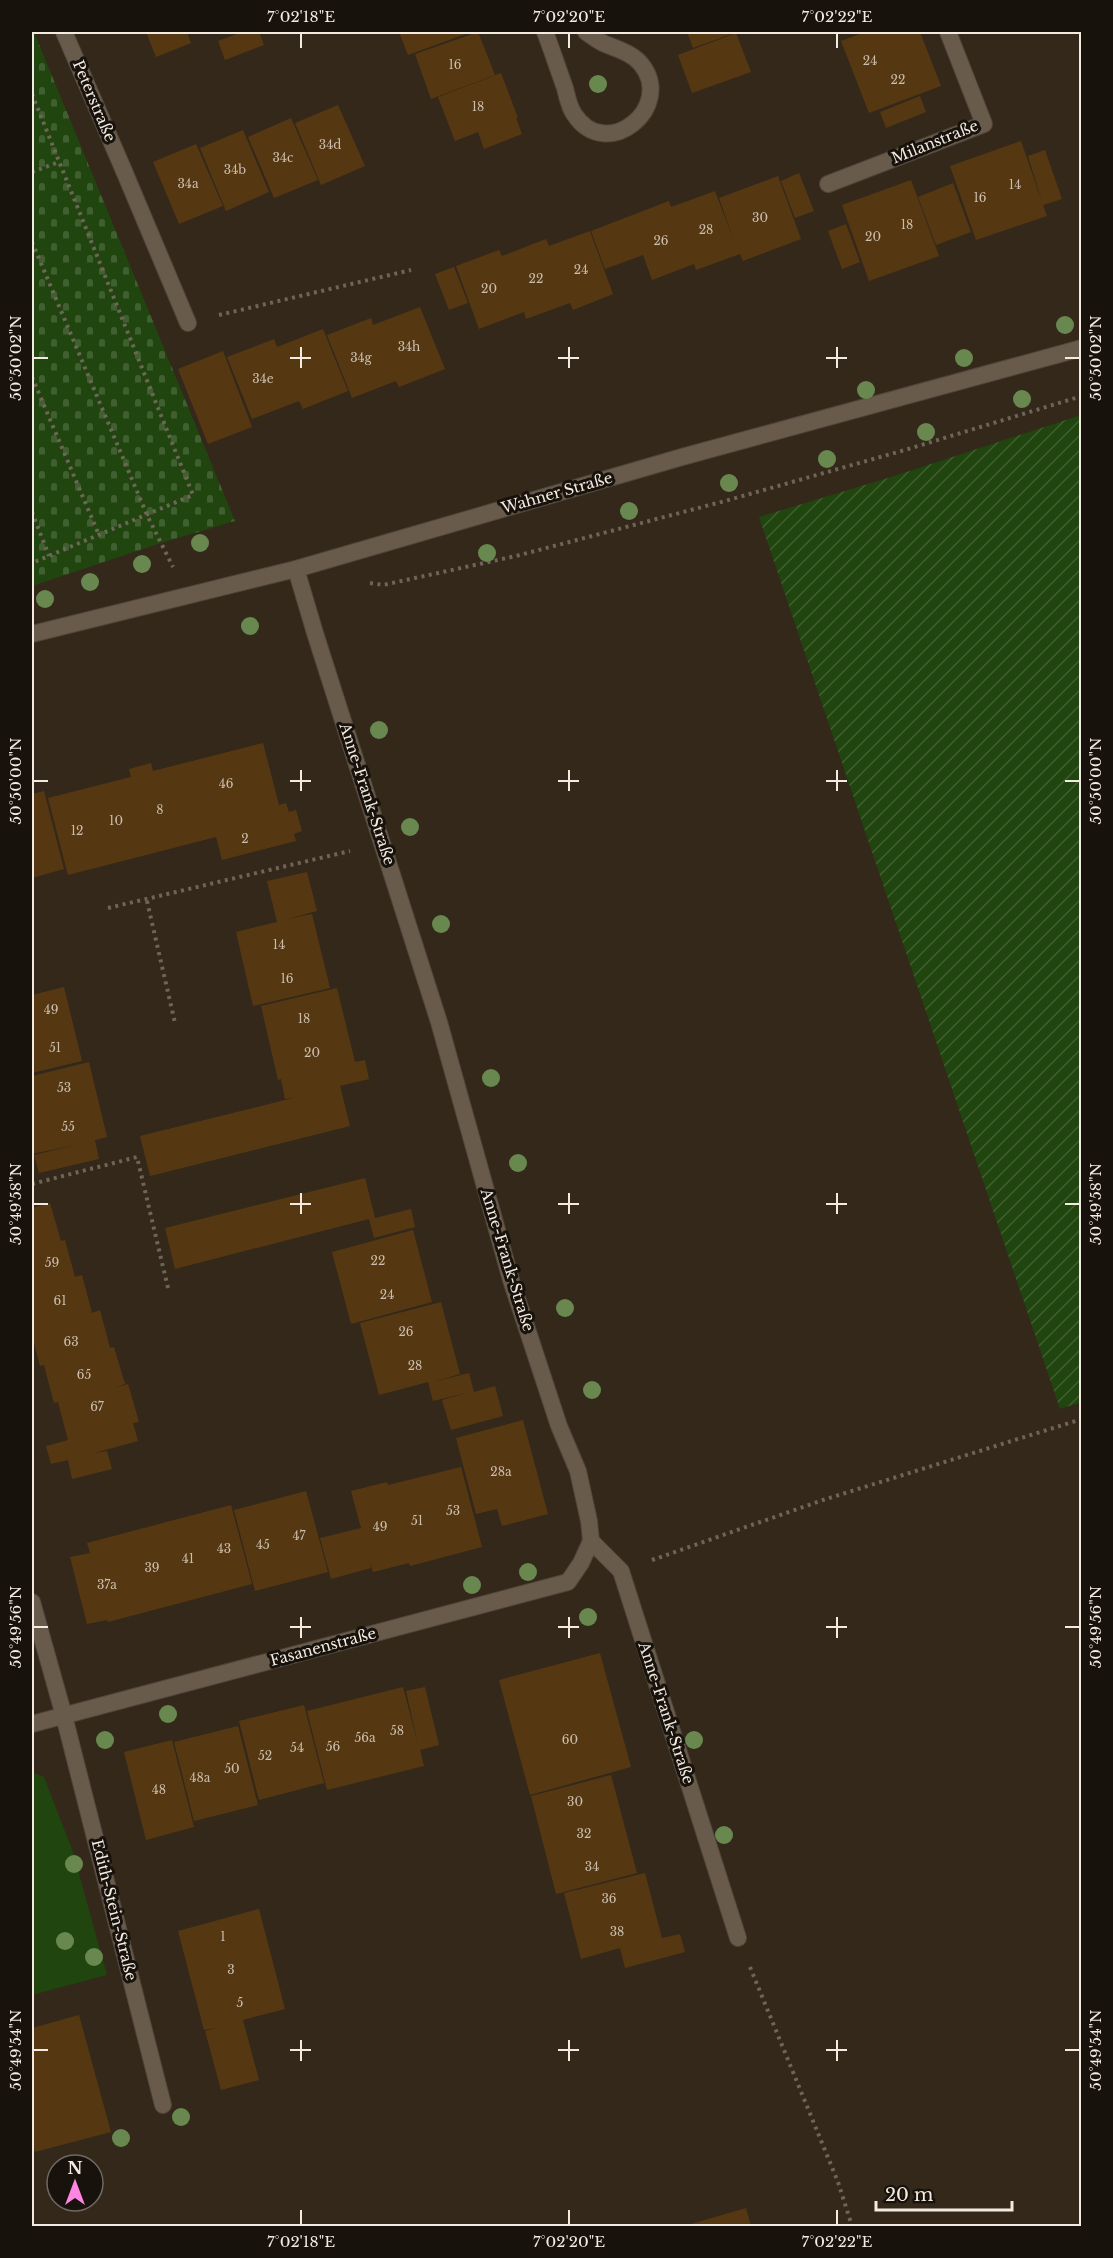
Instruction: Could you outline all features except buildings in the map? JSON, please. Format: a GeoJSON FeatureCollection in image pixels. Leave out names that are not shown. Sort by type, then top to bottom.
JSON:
{"type":"FeatureCollection","features":[{"type":"Feature","properties":{"kind":"street","name":"Peterstraße"},"geometry":{"type":"LineString","coordinates":[[64,32],[188,322]]}},
{"type":"Feature","properties":{"kind":"street"},"geometry":{"type":"LineString","coordinates":[[545,32],[573,113],[584,126],[600,135],[618,132],[637,121],[650,102],[649,83],[641,64],[621,49],[603,43],[586,32]]}},
{"type":"Feature","properties":{"kind":"street","name":"Milanstraße"},"geometry":{"type":"LineString","coordinates":[[828,184],[984,124],[948,32]]}},
{"type":"Feature","properties":{"kind":"street","name":"Wahner Straße"},"geometry":{"type":"LineString","coordinates":[[32,634],[296,568],[682,457],[1082,348]]}},
{"type":"Feature","properties":{"kind":"street","name":"Anne-Frank-Straße"},"geometry":{"type":"LineString","coordinates":[[296,568],[439,1022],[511,1280],[559,1426],[578,1471],[591,1540],[621,1571],[738,1938]]}},
{"type":"Feature","properties":{"kind":"street","name":"Fasanenstraße"},"geometry":{"type":"LineString","coordinates":[[32,1724],[568,1582],[581,1563],[591,1540]]}},
{"type":"Feature","properties":{"kind":"street","name":"Edith-Stein-Straße"},"geometry":{"type":"LineString","coordinates":[[32,1602],[64,1716],[163,2105]]}},
{"type":"Feature","properties":{"kind":"path"},"geometry":{"type":"LineString","coordinates":[[32,94],[193,495],[32,563]]}},
{"type":"Feature","properties":{"kind":"path"},"geometry":{"type":"LineString","coordinates":[[32,172],[58,162]]}},
{"type":"Feature","properties":{"kind":"path"},"geometry":{"type":"LineString","coordinates":[[32,242],[147,515],[186,594]]}},
{"type":"Feature","properties":{"kind":"path"},"geometry":{"type":"LineString","coordinates":[[211,317],[411,270]]}},
{"type":"Feature","properties":{"kind":"path"},"geometry":{"type":"LineString","coordinates":[[32,377],[99,535]]}},
{"type":"Feature","properties":{"kind":"path"},"geometry":{"type":"LineString","coordinates":[[362,581],[383,585],[516,556],[905,450],[1082,396]]}},
{"type":"Feature","properties":{"kind":"path"},"geometry":{"type":"LineString","coordinates":[[32,512],[49,556]]}},
{"type":"Feature","properties":{"kind":"path"},"geometry":{"type":"LineString","coordinates":[[108,908],[147,901],[383,843]]}},
{"type":"Feature","properties":{"kind":"path"},"geometry":{"type":"LineString","coordinates":[[147,901],[175,1023]]}},
{"type":"Feature","properties":{"kind":"path"},"geometry":{"type":"LineString","coordinates":[[32,1184],[137,1157],[168,1288]]}},
{"type":"Feature","properties":{"kind":"path"},"geometry":{"type":"LineString","coordinates":[[621,1571],[823,1500],[1082,1419]]}},
{"type":"Feature","properties":{"kind":"path"},"geometry":{"type":"LineString","coordinates":[[738,1938],[838,2182],[852,2226]]}},
{"type":"Feature","properties":{"kind":"green space"},"geometry":{"type":"Polygon","coordinates":[[[32,32],[34,32],[235,521],[32,586],[32,32]]]}},
{"type":"Feature","properties":{"kind":"green space"},"geometry":{"type":"Polygon","coordinates":[[[1081,415],[1082,1402],[1060,1409],[759,517],[1081,415]]]}},
{"type":"Feature","properties":{"kind":"green space"},"geometry":{"type":"Polygon","coordinates":[[[32,1772],[44,1777],[73,1852],[107,1975],[32,1995],[32,1772]]]}}]}
